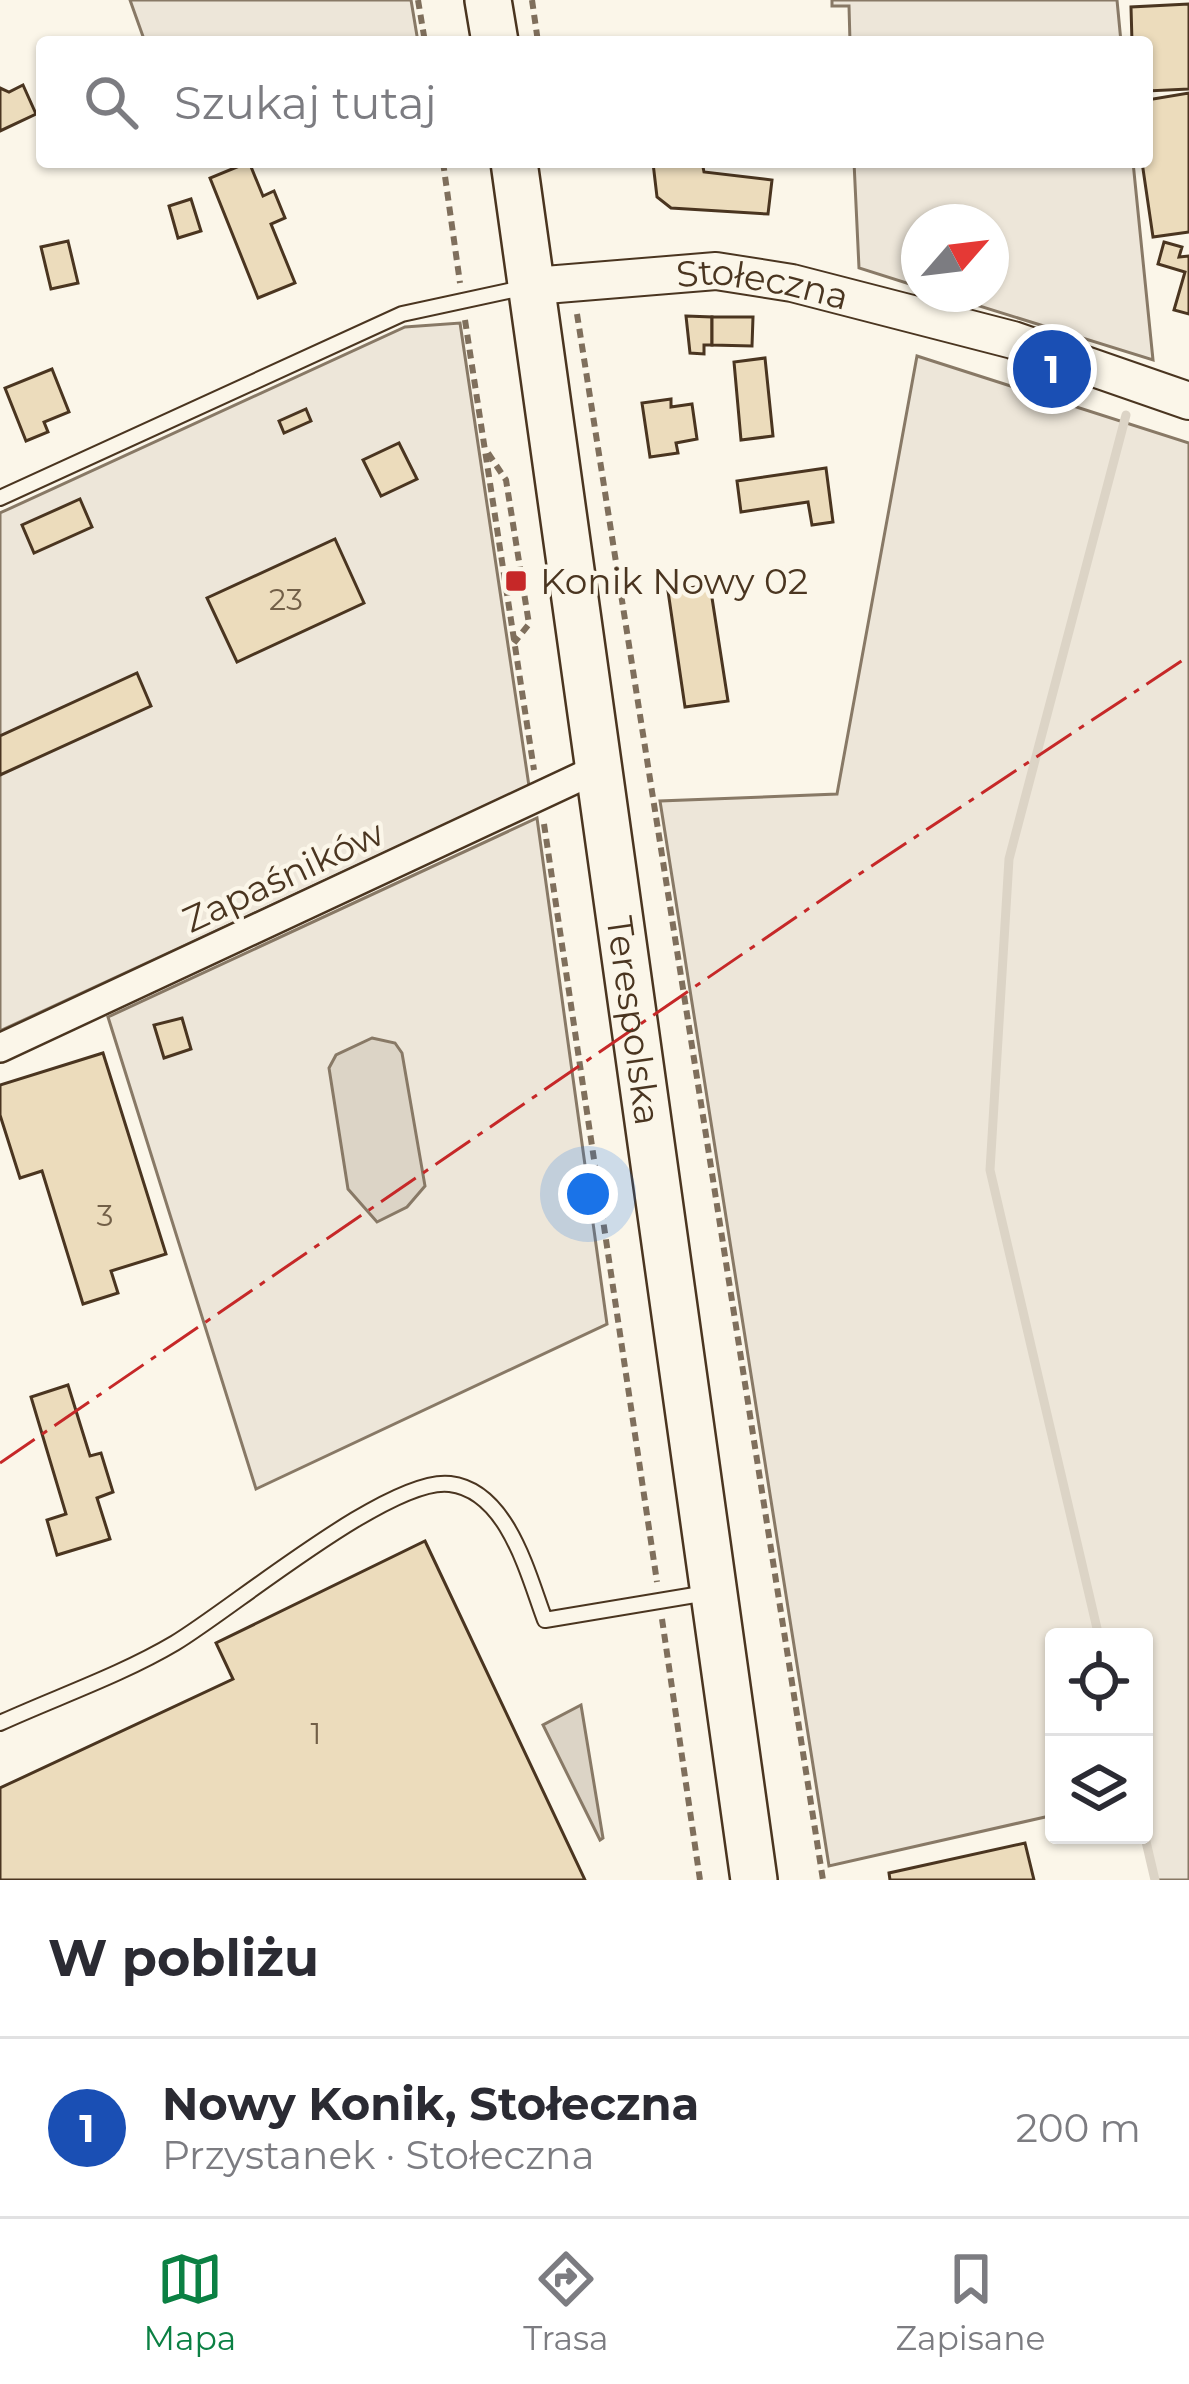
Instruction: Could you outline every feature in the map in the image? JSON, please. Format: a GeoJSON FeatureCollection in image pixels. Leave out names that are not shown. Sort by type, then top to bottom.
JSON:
{"type":"FeatureCollection","features":[{"type":"Feature","properties":{"kind":"main road"},"geometry":{"type":"LineString","coordinates":[[488,0],[493,36]]}},
{"type":"Feature","properties":{"kind":"main road","name":"Terespolska"},"geometry":{"type":"LineString","coordinates":[[516,168],[552,282],[597,769],[754,1880]]}},
{"type":"Feature","properties":{"kind":"street","name":"Stołeczna"},"geometry":{"type":"LineString","coordinates":[[552,282],[716,271],[792,283],[1049,350],[1189,401]]}},
{"type":"Feature","properties":{"kind":"street","name":"Zapaśników"},"geometry":{"type":"LineString","coordinates":[[0,1048],[597,769]]}},
{"type":"Feature","properties":{"kind":"lane"},"geometry":{"type":"LineString","coordinates":[[0,498],[402,314],[552,282]]}},
{"type":"Feature","properties":{"kind":"lane"},"geometry":{"type":"LineString","coordinates":[[0,1723],[172,1645],[348,1525],[421,1486],[450,1484],[471,1491],[497,1514],[545,1620],[712,1592]]}},
{"type":"Feature","properties":{"kind":"path"},"geometry":{"type":"LineString","coordinates":[[418,0],[424,36]]}},
{"type":"Feature","properties":{"kind":"path"},"geometry":{"type":"LineString","coordinates":[[532,0],[537,36]]}},
{"type":"Feature","properties":{"kind":"path"},"geometry":{"type":"LineString","coordinates":[[444,168],[700,1880]]}},
{"type":"Feature","properties":{"kind":"path"},"geometry":{"type":"LineString","coordinates":[[552,282],[823,1880]]}},
{"type":"Feature","properties":{"kind":"path"},"geometry":{"type":"LineString","coordinates":[[486,450],[506,480],[529,624],[513,644]]}},
{"type":"Feature","properties":{"kind":"shaded area"},"geometry":{"type":"Polygon","coordinates":[[[130,0],[411,0],[417,36],[143,36],[130,0]]]}},
{"type":"Feature","properties":{"kind":"shaded area"},"geometry":{"type":"Polygon","coordinates":[[[832,0],[1117,0],[1120,36],[850,36],[849,6],[832,6],[832,0]]]}},
{"type":"Feature","properties":{"kind":"shaded area"},"geometry":{"type":"Polygon","coordinates":[[[854,168],[1134,168],[1153,360],[999,312],[1009,312],[1009,204],[901,204],[901,281],[859,268],[854,168]]]}},
{"type":"Feature","properties":{"kind":"shaded area"},"geometry":{"type":"Polygon","coordinates":[[[460,323],[529,786],[0,1031],[0,513],[405,327],[460,323]]]}},
{"type":"Feature","properties":{"kind":"shaded area"},"geometry":{"type":"Polygon","coordinates":[[[917,356],[1189,443],[1189,1880],[1153,1880],[1145,1844],[1153,1844],[1153,1628],[1045,1628],[1045,1817],[829,1866],[660,801],[837,794],[917,356]]]}},
{"type":"Feature","properties":{"kind":"shaded area"},"geometry":{"type":"Polygon","coordinates":[[[537,818],[607,1324],[256,1489],[108,1017],[537,818]]]}},
{"type":"Feature","properties":{"kind":"shaded area"},"geometry":{"type":"Polygon","coordinates":[[[372,1038],[395,1043],[402,1053],[425,1186],[407,1207],[377,1222],[348,1189],[329,1068],[336,1055],[372,1038]]]}},
{"type":"Feature","properties":{"kind":"shaded area"},"geometry":{"type":"Polygon","coordinates":[[[581,1705],[603,1838],[600,1840],[543,1725],[581,1705]]]}},
{"type":"Feature","properties":{"kind":"building"},"geometry":{"type":"Polygon","coordinates":[[[1189,4],[1189,89],[1153,91],[1153,36],[1132,36],[1131,7],[1189,4]]]}},
{"type":"Feature","properties":{"kind":"building"},"geometry":{"type":"Polygon","coordinates":[[[23,85],[36,114],[0,131],[0,88],[9,92],[23,85]]]}},
{"type":"Feature","properties":{"kind":"building"},"geometry":{"type":"Polygon","coordinates":[[[1189,93],[1189,232],[1153,237],[1143,168],[1153,168],[1153,99],[1189,93]]]}},
{"type":"Feature","properties":{"kind":"building"},"geometry":{"type":"Polygon","coordinates":[[[234,168],[251,168],[263,196],[274,191],[285,218],[271,224],[295,283],[258,298],[210,178],[234,168]]]}},
{"type":"Feature","properties":{"kind":"building"},"geometry":{"type":"Polygon","coordinates":[[[654,168],[703,168],[704,172],[772,180],[768,214],[671,208],[657,197],[654,168]]]}},
{"type":"Feature","properties":{"kind":"building"},"geometry":{"type":"Polygon","coordinates":[[[191,199],[201,231],[178,238],[169,206],[191,199]]]}},
{"type":"Feature","properties":{"kind":"building"},"geometry":{"type":"Polygon","coordinates":[[[68,241],[78,283],[51,289],[41,247],[68,241]]]}},
{"type":"Feature","properties":{"kind":"building"},"geometry":{"type":"Polygon","coordinates":[[[1164,242],[1182,247],[1179,257],[1189,256],[1189,314],[1174,310],[1185,272],[1158,264],[1164,242]]]}},
{"type":"Feature","properties":{"kind":"building"},"geometry":{"type":"Polygon","coordinates":[[[686,316],[712,317],[712,345],[704,345],[704,354],[690,353],[686,316]]]}},
{"type":"Feature","properties":{"kind":"building"},"geometry":{"type":"Polygon","coordinates":[[[712,317],[753,317],[752,346],[712,345],[712,317]]]}},
{"type":"Feature","properties":{"kind":"building"},"geometry":{"type":"Polygon","coordinates":[[[765,358],[773,436],[741,440],[734,362],[765,358]]]}},
{"type":"Feature","properties":{"kind":"building"},"geometry":{"type":"Polygon","coordinates":[[[52,369],[69,412],[44,422],[48,432],[26,441],[5,388],[52,369]]]}},
{"type":"Feature","properties":{"kind":"building"},"geometry":{"type":"Polygon","coordinates":[[[671,399],[671,407],[692,404],[697,439],[676,443],[678,453],[650,457],[642,403],[671,399]]]}},
{"type":"Feature","properties":{"kind":"building"},"geometry":{"type":"Polygon","coordinates":[[[306,409],[311,421],[284,433],[279,421],[306,409]]]}},
{"type":"Feature","properties":{"kind":"building"},"geometry":{"type":"Polygon","coordinates":[[[399,443],[417,479],[381,496],[363,460],[399,443]]]}},
{"type":"Feature","properties":{"kind":"building"},"geometry":{"type":"Polygon","coordinates":[[[826,468],[833,522],[812,525],[808,502],[741,512],[737,481],[826,468]]]}},
{"type":"Feature","properties":{"kind":"building"},"geometry":{"type":"Polygon","coordinates":[[[80,499],[92,527],[34,553],[22,525],[80,499]]]}},
{"type":"Feature","properties":{"kind":"building"},"geometry":{"type":"Polygon","coordinates":[[[335,539],[364,603],[237,662],[207,598],[335,539]]]}},
{"type":"Feature","properties":{"kind":"building"},"geometry":{"type":"Polygon","coordinates":[[[710,585],[728,701],[685,707],[668,591],[710,585]]]}},
{"type":"Feature","properties":{"kind":"building"},"geometry":{"type":"Polygon","coordinates":[[[137,673],[151,706],[0,775],[0,736],[137,673]]]}},
{"type":"Feature","properties":{"kind":"building"},"geometry":{"type":"Polygon","coordinates":[[[182,1018],[191,1049],[164,1058],[154,1025],[182,1018]]]}},
{"type":"Feature","properties":{"kind":"building"},"geometry":{"type":"Polygon","coordinates":[[[103,1053],[166,1254],[111,1271],[118,1293],[83,1304],[42,1171],[20,1178],[0,1115],[0,1085],[103,1053]]]}},
{"type":"Feature","properties":{"kind":"building"},"geometry":{"type":"Polygon","coordinates":[[[68,1385],[90,1456],[101,1453],[113,1492],[97,1498],[110,1539],[57,1555],[47,1520],[66,1514],[31,1397],[68,1385]]]}},
{"type":"Feature","properties":{"kind":"building"},"geometry":{"type":"Polygon","coordinates":[[[425,1541],[585,1880],[0,1880],[0,1788],[233,1679],[216,1643],[425,1541]]]}},
{"type":"Feature","properties":{"kind":"building"},"geometry":{"type":"Polygon","coordinates":[[[1025,1843],[1034,1880],[890,1880],[889,1873],[1025,1843]]]}},
{"type":"Feature","properties":{"kind":"waterway"},"geometry":{"type":"LineString","coordinates":[[1097,1628],[990,1170],[1009,859],[1126,415]]}},
{"type":"Feature","properties":{"kind":"waterway"},"geometry":{"type":"LineString","coordinates":[[1147,1844],[1155,1880]]}},
{"type":"Feature","properties":{"kind":"power"},"geometry":{"type":"LineString","coordinates":[[0,1463],[849,881],[1189,656]]}},
{"type":"Feature","properties":{"kind":"place","name":"Nowy Konik, Stołeczna"},"geometry":{"type":"Point","coordinates":[1052,369]}},
{"type":"Feature","properties":{"kind":"place","name":"Konik Nowy 02"},"geometry":{"type":"Point","coordinates":[516,581]}}]}
